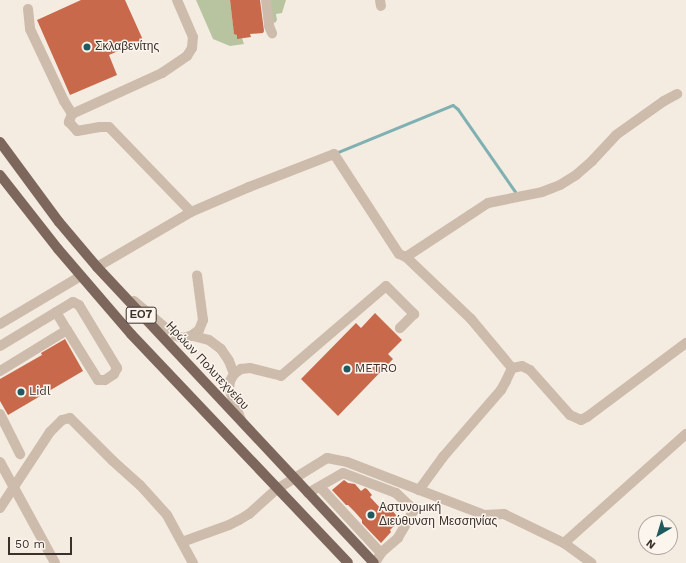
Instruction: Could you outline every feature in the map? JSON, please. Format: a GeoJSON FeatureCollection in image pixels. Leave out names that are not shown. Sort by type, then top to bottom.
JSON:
{"type":"FeatureCollection","features":[{"type":"Feature","properties":{"kind":"main road","name":"Ηρώων Πολυτεχνείου"},"geometry":{"type":"LineString","coordinates":[[0,142],[59,222],[97,267],[375,563]]}},
{"type":"Feature","properties":{"kind":"main road","name":"ΕΟ7"},"geometry":{"type":"LineString","coordinates":[[0,175],[81,276],[168,375],[348,563]]}},
{"type":"Feature","properties":{"kind":"street"},"geometry":{"type":"LineString","coordinates":[[177,0],[193,37],[192,48],[186,56],[162,73],[72,114],[69,122],[77,131],[109,127],[191,212]]}},
{"type":"Feature","properties":{"kind":"street"},"geometry":{"type":"LineString","coordinates":[[266,0],[269,26],[272,33]]}},
{"type":"Feature","properties":{"kind":"street"},"geometry":{"type":"LineString","coordinates":[[28,9],[30,29],[64,101],[72,114]]}},
{"type":"Feature","properties":{"kind":"street"},"geometry":{"type":"LineString","coordinates":[[406,257],[488,203],[542,192],[560,185],[576,175],[592,161],[616,135],[664,101],[677,94]]}},
{"type":"Feature","properties":{"kind":"street"},"geometry":{"type":"LineString","coordinates":[[97,267],[191,212],[249,187],[334,154],[399,254],[406,257],[471,320],[512,368]]}},
{"type":"Feature","properties":{"kind":"street"},"geometry":{"type":"LineString","coordinates":[[193,336],[201,328],[203,320],[197,274]]}},
{"type":"Feature","properties":{"kind":"street"},"geometry":{"type":"LineString","coordinates":[[0,324],[81,276]]}},
{"type":"Feature","properties":{"kind":"street"},"geometry":{"type":"LineString","coordinates":[[110,281],[173,334],[182,338],[193,336],[209,340],[221,349],[228,358],[234,374]]}},
{"type":"Feature","properties":{"kind":"street"},"geometry":{"type":"LineString","coordinates":[[242,422],[229,389],[229,382],[234,374],[243,369],[250,368],[281,376],[386,286],[414,314],[400,328]]}},
{"type":"Feature","properties":{"kind":"street"},"geometry":{"type":"LineString","coordinates":[[0,346],[70,303],[77,303],[116,365],[116,372],[105,380],[98,380],[56,312]]}},
{"type":"Feature","properties":{"kind":"street"},"geometry":{"type":"LineString","coordinates":[[0,371],[67,330]]}},
{"type":"Feature","properties":{"kind":"street"},"geometry":{"type":"LineString","coordinates":[[512,368],[522,366],[530,370],[570,415],[581,420],[587,418],[686,343]]}},
{"type":"Feature","properties":{"kind":"street"},"geometry":{"type":"LineString","coordinates":[[419,490],[443,457],[500,390],[512,368]]}},
{"type":"Feature","properties":{"kind":"street"},"geometry":{"type":"LineString","coordinates":[[0,414],[20,454]]}},
{"type":"Feature","properties":{"kind":"street"},"geometry":{"type":"LineString","coordinates":[[0,508],[55,427],[63,420],[70,418],[154,499],[167,515],[193,563]]}},
{"type":"Feature","properties":{"kind":"street"},"geometry":{"type":"LineString","coordinates":[[564,543],[686,434]]}},
{"type":"Feature","properties":{"kind":"street"},"geometry":{"type":"LineString","coordinates":[[182,542],[229,525],[249,514],[277,489],[327,458],[346,462],[484,515],[504,514],[564,543],[592,563]]}},
{"type":"Feature","properties":{"kind":"street"},"geometry":{"type":"LineString","coordinates":[[0,462],[55,563]]}},
{"type":"Feature","properties":{"kind":"street"},"geometry":{"type":"LineString","coordinates":[[308,493],[343,473],[396,493],[414,510],[398,538],[381,553],[375,563]]}},
{"type":"Feature","properties":{"kind":"street"},"geometry":{"type":"LineString","coordinates":[[320,487],[381,553]]}},
{"type":"Feature","properties":{"kind":"green space"},"geometry":{"type":"Polygon","coordinates":[[[196,0],[230,0],[234,33],[242,38],[244,44],[230,46],[213,39],[196,0]]]}},
{"type":"Feature","properties":{"kind":"green space"},"geometry":{"type":"Polygon","coordinates":[[[269,0],[286,0],[282,13],[276,14],[277,20],[275,23],[272,21],[269,0]]]}},
{"type":"Feature","properties":{"kind":"building","name":"Σκλαβενίτης"},"geometry":{"type":"Polygon","coordinates":[[[81,0],[125,0],[143,40],[109,55],[117,75],[70,95],[37,20],[81,0]]]}},
{"type":"Feature","properties":{"kind":"building"},"geometry":{"type":"Polygon","coordinates":[[[230,0],[260,0],[263,33],[250,34],[251,37],[237,39],[237,35],[234,34],[230,0]]]}},
{"type":"Feature","properties":{"kind":"building","name":"METRO"},"geometry":{"type":"Polygon","coordinates":[[[375,313],[402,340],[388,354],[393,359],[338,416],[301,379],[356,323],[361,328],[375,313]]]}},
{"type":"Feature","properties":{"kind":"building"},"geometry":{"type":"Polygon","coordinates":[[[65,339],[83,371],[8,415],[0,401],[0,379],[42,355],[41,353],[65,339]]]}},
{"type":"Feature","properties":{"kind":"building"},"geometry":{"type":"Polygon","coordinates":[[[344,480],[348,483],[355,484],[361,491],[365,488],[367,489],[372,495],[370,497],[384,512],[390,508],[396,515],[394,526],[390,530],[391,532],[381,543],[362,523],[362,520],[354,511],[332,490],[344,480]]]}},
{"type":"Feature","properties":{"kind":"waterway"},"geometry":{"type":"LineString","coordinates":[[336,153],[453,105],[458,109],[517,194]]}},
{"type":"Feature","properties":{"kind":"place","name":"Σκλαβενίτης"},"geometry":{"type":"Point","coordinates":[87,47]}},
{"type":"Feature","properties":{"kind":"place","name":"METRO"},"geometry":{"type":"Point","coordinates":[347,369]}},
{"type":"Feature","properties":{"kind":"place","name":"Lidl"},"geometry":{"type":"Point","coordinates":[21,392]}},
{"type":"Feature","properties":{"kind":"place","name":"Αστυνομική Διεύθυνση Μεσσηνίας"},"geometry":{"type":"Point","coordinates":[371,515]}}]}
